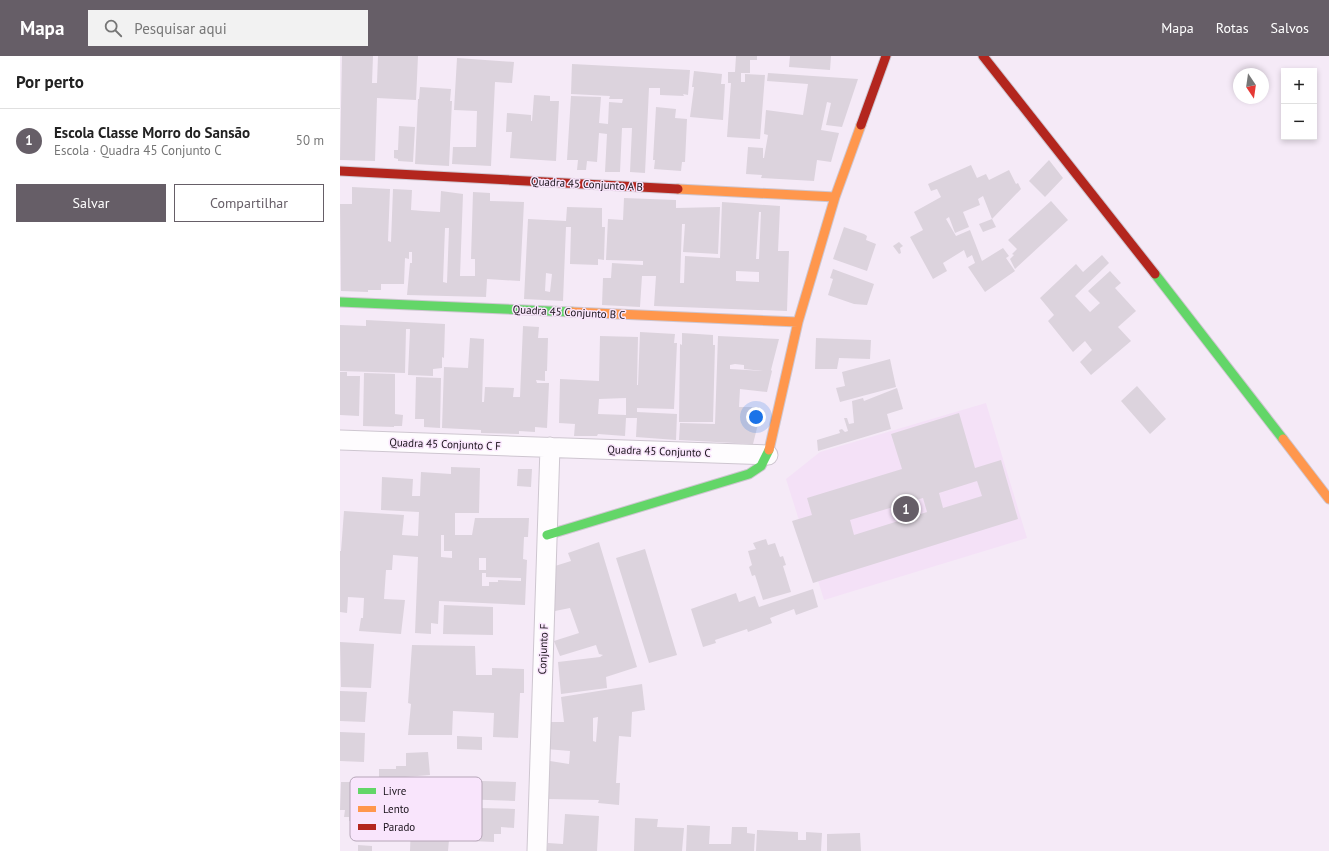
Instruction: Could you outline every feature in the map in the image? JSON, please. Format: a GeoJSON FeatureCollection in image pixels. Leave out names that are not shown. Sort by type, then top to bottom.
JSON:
{"type":"FeatureCollection","features":[{"type":"Feature","properties":{"kind":"street"},"geometry":{"type":"LineString","coordinates":[[547,535],[749,474],[761,466],[768,455],[798,322],[835,197],[886,56]]}},
{"type":"Feature","properties":{"kind":"street"},"geometry":{"type":"LineString","coordinates":[[984,56],[1223,360],[1329,499]]}},
{"type":"Feature","properties":{"kind":"street","name":"Quadra 45 Conjunto A B"},"geometry":{"type":"LineString","coordinates":[[340,171],[835,197]]}},
{"type":"Feature","properties":{"kind":"street","name":"Quadra 45 Conjunto B C"},"geometry":{"type":"LineString","coordinates":[[340,302],[798,322]]}},
{"type":"Feature","properties":{"kind":"street","name":"Quadra 45 Conjunto C F"},"geometry":{"type":"LineString","coordinates":[[340,440],[550,447]]}},
{"type":"Feature","properties":{"kind":"street","name":"Quadra 45 Conjunto C"},"geometry":{"type":"LineString","coordinates":[[550,447],[768,455]]}},
{"type":"Feature","properties":{"kind":"street","name":"Conjunto F"},"geometry":{"type":"LineString","coordinates":[[537,851],[550,447]]}},
{"type":"Feature","properties":{"kind":"shaded area"},"geometry":{"type":"Polygon","coordinates":[[[986,403],[1027,538],[824,600],[786,479],[820,452],[986,403]]]}},
{"type":"Feature","properties":{"kind":"building"},"geometry":{"type":"Polygon","coordinates":[[[342,56],[373,56],[372,83],[377,83],[378,56],[418,56],[416,100],[377,98],[375,161],[340,160],[342,56]]]}},
{"type":"Feature","properties":{"kind":"building"},"geometry":{"type":"Polygon","coordinates":[[[736,56],[757,56],[757,60],[750,60],[750,73],[741,73],[741,82],[745,82],[745,74],[765,75],[760,139],[727,137],[731,83],[728,83],[728,72],[735,72],[736,56]]]}},
{"type":"Feature","properties":{"kind":"building"},"geometry":{"type":"Polygon","coordinates":[[[790,56],[831,56],[830,70],[789,67],[790,56]]]}},
{"type":"Feature","properties":{"kind":"building"},"geometry":{"type":"Polygon","coordinates":[[[457,58],[514,62],[512,83],[495,82],[491,166],[452,164],[453,147],[476,147],[477,111],[454,110],[457,58]]]}},
{"type":"Feature","properties":{"kind":"building"},"geometry":{"type":"Polygon","coordinates":[[[572,64],[690,70],[688,95],[660,95],[660,88],[649,88],[645,173],[630,172],[632,128],[622,128],[620,172],[605,172],[607,134],[599,133],[597,162],[587,161],[586,170],[577,170],[578,160],[567,160],[571,96],[601,97],[599,123],[608,124],[609,102],[622,103],[623,99],[609,99],[610,96],[571,94],[572,64]]]}},
{"type":"Feature","properties":{"kind":"building"},"geometry":{"type":"Polygon","coordinates":[[[694,71],[722,74],[721,84],[725,84],[723,120],[690,117],[694,87],[692,87],[694,71]]]}},
{"type":"Feature","properties":{"kind":"building"},"geometry":{"type":"Polygon","coordinates":[[[768,73],[858,79],[842,127],[826,125],[831,103],[827,102],[821,130],[839,133],[831,162],[817,160],[814,181],[761,178],[762,175],[746,174],[748,147],[763,148],[764,158],[768,135],[764,134],[766,110],[803,115],[808,84],[767,81],[768,73]]]}},
{"type":"Feature","properties":{"kind":"building"},"geometry":{"type":"Polygon","coordinates":[[[420,87],[451,89],[450,101],[452,101],[449,166],[415,164],[418,99],[420,87]]]}},
{"type":"Feature","properties":{"kind":"building"},"geometry":{"type":"Polygon","coordinates":[[[534,95],[550,96],[550,101],[559,101],[556,161],[510,158],[512,132],[506,132],[507,113],[531,115],[532,121],[534,95]]]}},
{"type":"Feature","properties":{"kind":"building"},"geometry":{"type":"Polygon","coordinates":[[[656,107],[676,109],[675,118],[687,119],[685,162],[682,162],[681,171],[654,169],[655,160],[653,160],[656,107]]]}},
{"type":"Feature","properties":{"kind":"building"},"geometry":{"type":"Polygon","coordinates":[[[399,126],[415,127],[413,162],[398,161],[398,159],[394,158],[394,150],[398,150],[399,126]]]}},
{"type":"Feature","properties":{"kind":"building"},"geometry":{"type":"Polygon","coordinates":[[[1049,160],[1063,178],[1045,197],[1029,181],[1049,160]]]}},
{"type":"Feature","properties":{"kind":"building"},"geometry":{"type":"Polygon","coordinates":[[[971,165],[977,178],[986,174],[989,180],[1009,170],[1016,184],[1018,183],[1021,189],[992,219],[983,196],[978,199],[980,205],[963,212],[969,227],[955,233],[949,217],[946,219],[956,236],[970,230],[982,261],[1003,248],[1009,256],[1006,258],[1015,271],[985,292],[968,267],[975,263],[972,255],[967,258],[964,250],[943,263],[947,271],[933,279],[910,237],[923,230],[914,212],[941,197],[937,189],[931,191],[928,184],[971,165]]]}},
{"type":"Feature","properties":{"kind":"building"},"geometry":{"type":"Polygon","coordinates":[[[352,187],[390,189],[388,241],[391,242],[393,189],[412,190],[411,210],[423,211],[440,212],[441,191],[463,194],[460,276],[475,276],[475,259],[471,259],[473,192],[490,193],[490,201],[524,202],[520,281],[487,279],[486,297],[407,295],[410,263],[412,263],[412,252],[409,252],[409,259],[405,258],[404,284],[381,284],[381,290],[368,290],[368,292],[341,291],[340,204],[352,204],[352,187]],[[445,228],[443,282],[447,283],[449,228],[445,228]]]}},
{"type":"Feature","properties":{"kind":"building"},"geometry":{"type":"Polygon","coordinates":[[[624,198],[676,200],[676,208],[720,207],[718,254],[683,252],[685,224],[682,224],[680,283],[684,283],[685,256],[720,258],[722,202],[780,206],[778,251],[789,251],[787,311],[654,306],[656,276],[642,276],[640,307],[602,305],[603,278],[611,278],[612,263],[643,265],[643,261],[606,260],[608,219],[623,220],[624,198]],[[759,212],[756,259],[759,259],[761,212],[759,212]],[[736,271],[736,281],[759,282],[759,272],[736,271]]]}},
{"type":"Feature","properties":{"kind":"building"},"geometry":{"type":"Polygon","coordinates":[[[1051,201],[1068,220],[1015,269],[1010,259],[1014,255],[1012,254],[1017,249],[1008,240],[1051,201]]]}},
{"type":"Feature","properties":{"kind":"building"},"geometry":{"type":"Polygon","coordinates":[[[567,207],[602,208],[602,227],[605,227],[604,260],[598,259],[598,265],[570,264],[571,227],[566,227],[563,301],[524,299],[528,219],[566,221],[567,207]],[[546,273],[545,291],[550,292],[552,274],[546,273]]]}},
{"type":"Feature","properties":{"kind":"building"},"geometry":{"type":"Polygon","coordinates":[[[992,219],[996,227],[983,232],[979,224],[992,219]]]}},
{"type":"Feature","properties":{"kind":"building"},"geometry":{"type":"Polygon","coordinates":[[[844,227],[864,234],[867,236],[866,240],[876,244],[867,271],[833,259],[844,227]]]}},
{"type":"Feature","properties":{"kind":"building"},"geometry":{"type":"Polygon","coordinates":[[[899,242],[903,246],[900,248],[901,253],[899,254],[893,246],[899,242]]]}},
{"type":"Feature","properties":{"kind":"building"},"geometry":{"type":"Polygon","coordinates":[[[1102,255],[1109,263],[1075,296],[1090,312],[1100,303],[1088,291],[1110,271],[1121,283],[1115,288],[1136,311],[1118,327],[1131,341],[1091,375],[1080,362],[1092,350],[1085,341],[1073,352],[1048,321],[1054,315],[1040,298],[1076,264],[1083,272],[1102,255]]]}},
{"type":"Feature","properties":{"kind":"building"},"geometry":{"type":"Polygon","coordinates":[[[833,269],[874,284],[867,305],[854,304],[828,295],[833,279],[830,278],[833,269]]]}},
{"type":"Feature","properties":{"kind":"building"},"geometry":{"type":"Polygon","coordinates":[[[366,320],[445,324],[444,358],[442,357],[442,368],[433,369],[433,376],[408,375],[410,329],[406,329],[405,373],[340,371],[340,325],[366,326],[366,320]]]}},
{"type":"Feature","properties":{"kind":"building"},"geometry":{"type":"Polygon","coordinates":[[[523,326],[539,327],[538,338],[548,338],[547,371],[545,371],[545,381],[536,380],[537,383],[549,383],[547,428],[535,427],[535,432],[519,431],[519,434],[481,433],[481,430],[442,428],[444,367],[468,368],[470,338],[484,339],[482,402],[484,402],[485,387],[514,388],[513,397],[520,397],[523,326]]]}},
{"type":"Feature","properties":{"kind":"building"},"geometry":{"type":"Polygon","coordinates":[[[640,332],[675,334],[674,343],[677,343],[674,409],[637,408],[637,412],[677,414],[676,440],[636,437],[637,418],[626,418],[625,436],[598,434],[597,436],[574,436],[575,424],[559,423],[560,379],[599,381],[600,336],[638,337],[638,385],[640,332]],[[626,398],[599,399],[598,414],[626,415],[626,398]]]}},
{"type":"Feature","properties":{"kind":"building"},"geometry":{"type":"Polygon","coordinates":[[[682,333],[713,335],[713,345],[715,345],[713,422],[679,422],[680,344],[682,345],[682,333]]]}},
{"type":"Feature","properties":{"kind":"building"},"geometry":{"type":"Polygon","coordinates":[[[718,336],[779,339],[767,392],[740,389],[739,407],[759,407],[760,416],[753,444],[679,440],[680,423],[715,424],[718,336]],[[730,365],[730,369],[763,371],[744,369],[744,365],[730,365]]]}},
{"type":"Feature","properties":{"kind":"building"},"geometry":{"type":"Polygon","coordinates":[[[816,338],[871,340],[870,359],[839,358],[837,369],[815,369],[816,338]]]}},
{"type":"Feature","properties":{"kind":"building"},"geometry":{"type":"Polygon","coordinates":[[[890,359],[896,387],[840,402],[836,388],[845,386],[842,372],[890,359]]]}},
{"type":"Feature","properties":{"kind":"building"},"geometry":{"type":"Polygon","coordinates":[[[340,372],[347,372],[347,376],[360,376],[359,416],[340,415],[340,372]]]}},
{"type":"Feature","properties":{"kind":"building"},"geometry":{"type":"Polygon","coordinates":[[[364,373],[395,374],[395,414],[403,415],[402,426],[363,426],[364,373]]]}},
{"type":"Feature","properties":{"kind":"building"},"geometry":{"type":"Polygon","coordinates":[[[416,377],[441,378],[440,428],[424,427],[424,419],[415,419],[416,377]]]}},
{"type":"Feature","properties":{"kind":"building"},"geometry":{"type":"Polygon","coordinates":[[[1137,386],[1166,419],[1150,434],[1121,401],[1137,386]]]}},
{"type":"Feature","properties":{"kind":"building"},"geometry":{"type":"Polygon","coordinates":[[[897,388],[903,409],[887,414],[891,429],[818,451],[817,440],[840,433],[839,430],[842,429],[845,432],[848,431],[844,418],[847,418],[849,424],[854,423],[852,401],[863,398],[864,401],[897,388]]]}},
{"type":"Feature","properties":{"kind":"building"},"geometry":{"type":"Polygon","coordinates":[[[959,413],[975,468],[1001,460],[1018,519],[813,583],[792,521],[812,515],[807,498],[902,469],[891,434],[959,413]],[[977,481],[939,493],[943,508],[982,496],[977,481]],[[923,498],[850,520],[854,535],[927,512],[923,498]]]}},
{"type":"Feature","properties":{"kind":"building"},"geometry":{"type":"Polygon","coordinates":[[[451,467],[480,468],[479,513],[455,513],[455,535],[472,535],[475,518],[529,518],[528,537],[524,537],[523,559],[527,560],[525,605],[439,601],[438,624],[431,623],[431,634],[415,633],[418,557],[393,555],[392,570],[386,570],[384,599],[405,600],[401,634],[359,631],[361,618],[363,618],[364,598],[348,597],[347,613],[340,612],[340,551],[344,511],[404,515],[402,535],[418,536],[419,512],[381,510],[382,477],[413,479],[412,496],[420,496],[421,472],[451,474],[451,467]],[[441,535],[441,557],[452,558],[452,551],[444,551],[444,535],[441,535]],[[479,558],[479,570],[486,570],[486,558],[479,558]],[[482,573],[482,586],[489,586],[489,582],[498,582],[498,580],[521,581],[521,578],[486,577],[486,573],[482,573]]]}},
{"type":"Feature","properties":{"kind":"building"},"geometry":{"type":"Polygon","coordinates":[[[518,469],[532,469],[531,487],[517,486],[518,469]]]}},
{"type":"Feature","properties":{"kind":"building"},"geometry":{"type":"Polygon","coordinates":[[[766,539],[768,545],[775,543],[780,557],[783,556],[786,565],[783,566],[791,592],[763,600],[755,575],[752,576],[749,567],[752,565],[748,551],[756,549],[753,543],[766,539]]]}},
{"type":"Feature","properties":{"kind":"building"},"geometry":{"type":"Polygon","coordinates":[[[599,542],[637,667],[606,677],[607,688],[561,694],[558,662],[600,657],[603,655],[599,654],[596,645],[560,656],[554,641],[579,633],[570,608],[555,611],[555,566],[571,561],[568,553],[599,542]]]}},
{"type":"Feature","properties":{"kind":"building"},"geometry":{"type":"Polygon","coordinates":[[[645,549],[677,655],[649,663],[616,558],[645,549]]]}},
{"type":"Feature","properties":{"kind":"building"},"geometry":{"type":"Polygon","coordinates":[[[813,589],[818,607],[796,615],[794,609],[770,618],[772,623],[748,632],[747,629],[715,640],[716,643],[703,647],[691,609],[736,593],[739,602],[755,596],[759,607],[813,589]]]}},
{"type":"Feature","properties":{"kind":"building"},"geometry":{"type":"Polygon","coordinates":[[[444,605],[493,607],[493,635],[443,634],[444,605]]]}},
{"type":"Feature","properties":{"kind":"building"},"geometry":{"type":"Polygon","coordinates":[[[340,642],[374,644],[371,688],[341,687],[340,642]]]}},
{"type":"Feature","properties":{"kind":"building"},"geometry":{"type":"Polygon","coordinates":[[[412,645],[475,646],[476,675],[492,675],[492,668],[524,669],[524,693],[520,693],[518,738],[493,737],[494,713],[453,711],[452,735],[408,735],[411,704],[408,703],[412,645]]]}},
{"type":"Feature","properties":{"kind":"building"},"geometry":{"type":"Polygon","coordinates":[[[642,684],[645,710],[632,712],[631,737],[619,736],[616,783],[620,783],[619,805],[598,803],[599,800],[548,799],[550,761],[569,764],[570,751],[546,749],[548,722],[564,722],[561,697],[642,684]],[[598,717],[593,718],[593,741],[596,742],[598,717]]]}},
{"type":"Feature","properties":{"kind":"building"},"geometry":{"type":"Polygon","coordinates":[[[340,691],[367,692],[365,722],[340,721],[340,691]]]}},
{"type":"Feature","properties":{"kind":"building"},"geometry":{"type":"Polygon","coordinates":[[[340,732],[365,733],[364,762],[340,761],[340,732]]]}},
{"type":"Feature","properties":{"kind":"building"},"geometry":{"type":"Polygon","coordinates":[[[457,736],[482,737],[482,750],[457,749],[457,736]]]}},
{"type":"Feature","properties":{"kind":"building"},"geometry":{"type":"Polygon","coordinates":[[[428,752],[430,775],[379,777],[379,769],[396,769],[396,766],[406,766],[406,753],[428,752]]]}},
{"type":"Feature","properties":{"kind":"building"},"geometry":{"type":"Polygon","coordinates":[[[482,781],[516,782],[515,801],[482,800],[482,781]]]}},
{"type":"Feature","properties":{"kind":"building"},"geometry":{"type":"Polygon","coordinates":[[[341,782],[350,782],[350,821],[349,817],[344,817],[345,810],[340,810],[341,782]]]}},
{"type":"Feature","properties":{"kind":"building"},"geometry":{"type":"Polygon","coordinates":[[[482,808],[515,809],[514,828],[501,827],[501,834],[494,834],[494,842],[472,841],[482,841],[482,808]]]}},
{"type":"Feature","properties":{"kind":"building"},"geometry":{"type":"Polygon","coordinates":[[[565,814],[599,816],[597,851],[547,851],[548,843],[563,844],[565,814]]]}},
{"type":"Feature","properties":{"kind":"building"},"geometry":{"type":"Polygon","coordinates":[[[635,818],[658,819],[657,827],[684,828],[682,851],[634,851],[635,818]]]}},
{"type":"Feature","properties":{"kind":"building"},"geometry":{"type":"Polygon","coordinates":[[[687,825],[710,826],[709,844],[731,844],[732,827],[747,827],[747,833],[755,834],[754,851],[686,851],[687,825]]]}},
{"type":"Feature","properties":{"kind":"building"},"geometry":{"type":"Polygon","coordinates":[[[757,830],[798,832],[798,840],[806,840],[806,832],[822,833],[821,851],[756,851],[757,830]]]}},
{"type":"Feature","properties":{"kind":"building"},"geometry":{"type":"Polygon","coordinates":[[[860,833],[861,851],[827,851],[827,834],[860,833]]]}},
{"type":"Feature","properties":{"kind":"building"},"geometry":{"type":"Polygon","coordinates":[[[410,841],[449,841],[448,851],[410,851],[410,841]]]}},
{"type":"Feature","properties":{"kind":"building"},"geometry":{"type":"Polygon","coordinates":[[[358,845],[372,846],[372,851],[358,851],[358,845]]]}},
{"type":"Feature","properties":{"kind":"traffic: fast"},"geometry":{"type":"LineString","coordinates":[[1155,274],[1283,439]]}},
{"type":"Feature","properties":{"kind":"traffic: fast"},"geometry":{"type":"LineString","coordinates":[[340,302],[572,312]]}},
{"type":"Feature","properties":{"kind":"traffic: fast"},"geometry":{"type":"LineString","coordinates":[[547,535],[749,474],[761,466],[769,450]]}},
{"type":"Feature","properties":{"kind":"traffic: slow"},"geometry":{"type":"LineString","coordinates":[[769,450],[798,322],[835,197],[861,125]]}},
{"type":"Feature","properties":{"kind":"traffic: slow"},"geometry":{"type":"LineString","coordinates":[[678,189],[835,197]]}},
{"type":"Feature","properties":{"kind":"traffic: slow"},"geometry":{"type":"LineString","coordinates":[[572,312],[798,322]]}},
{"type":"Feature","properties":{"kind":"traffic: slow"},"geometry":{"type":"LineString","coordinates":[[1283,439],[1329,499]]}},
{"type":"Feature","properties":{"kind":"traffic: jam"},"geometry":{"type":"LineString","coordinates":[[861,125],[886,56]]}},
{"type":"Feature","properties":{"kind":"traffic: jam"},"geometry":{"type":"LineString","coordinates":[[983,56],[1155,274]]}},
{"type":"Feature","properties":{"kind":"traffic: jam"},"geometry":{"type":"LineString","coordinates":[[340,171],[678,189]]}},
{"type":"Feature","properties":{"kind":"place","name":"Escola Classe Morro do Sansão"},"geometry":{"type":"Point","coordinates":[906,509]}}]}
